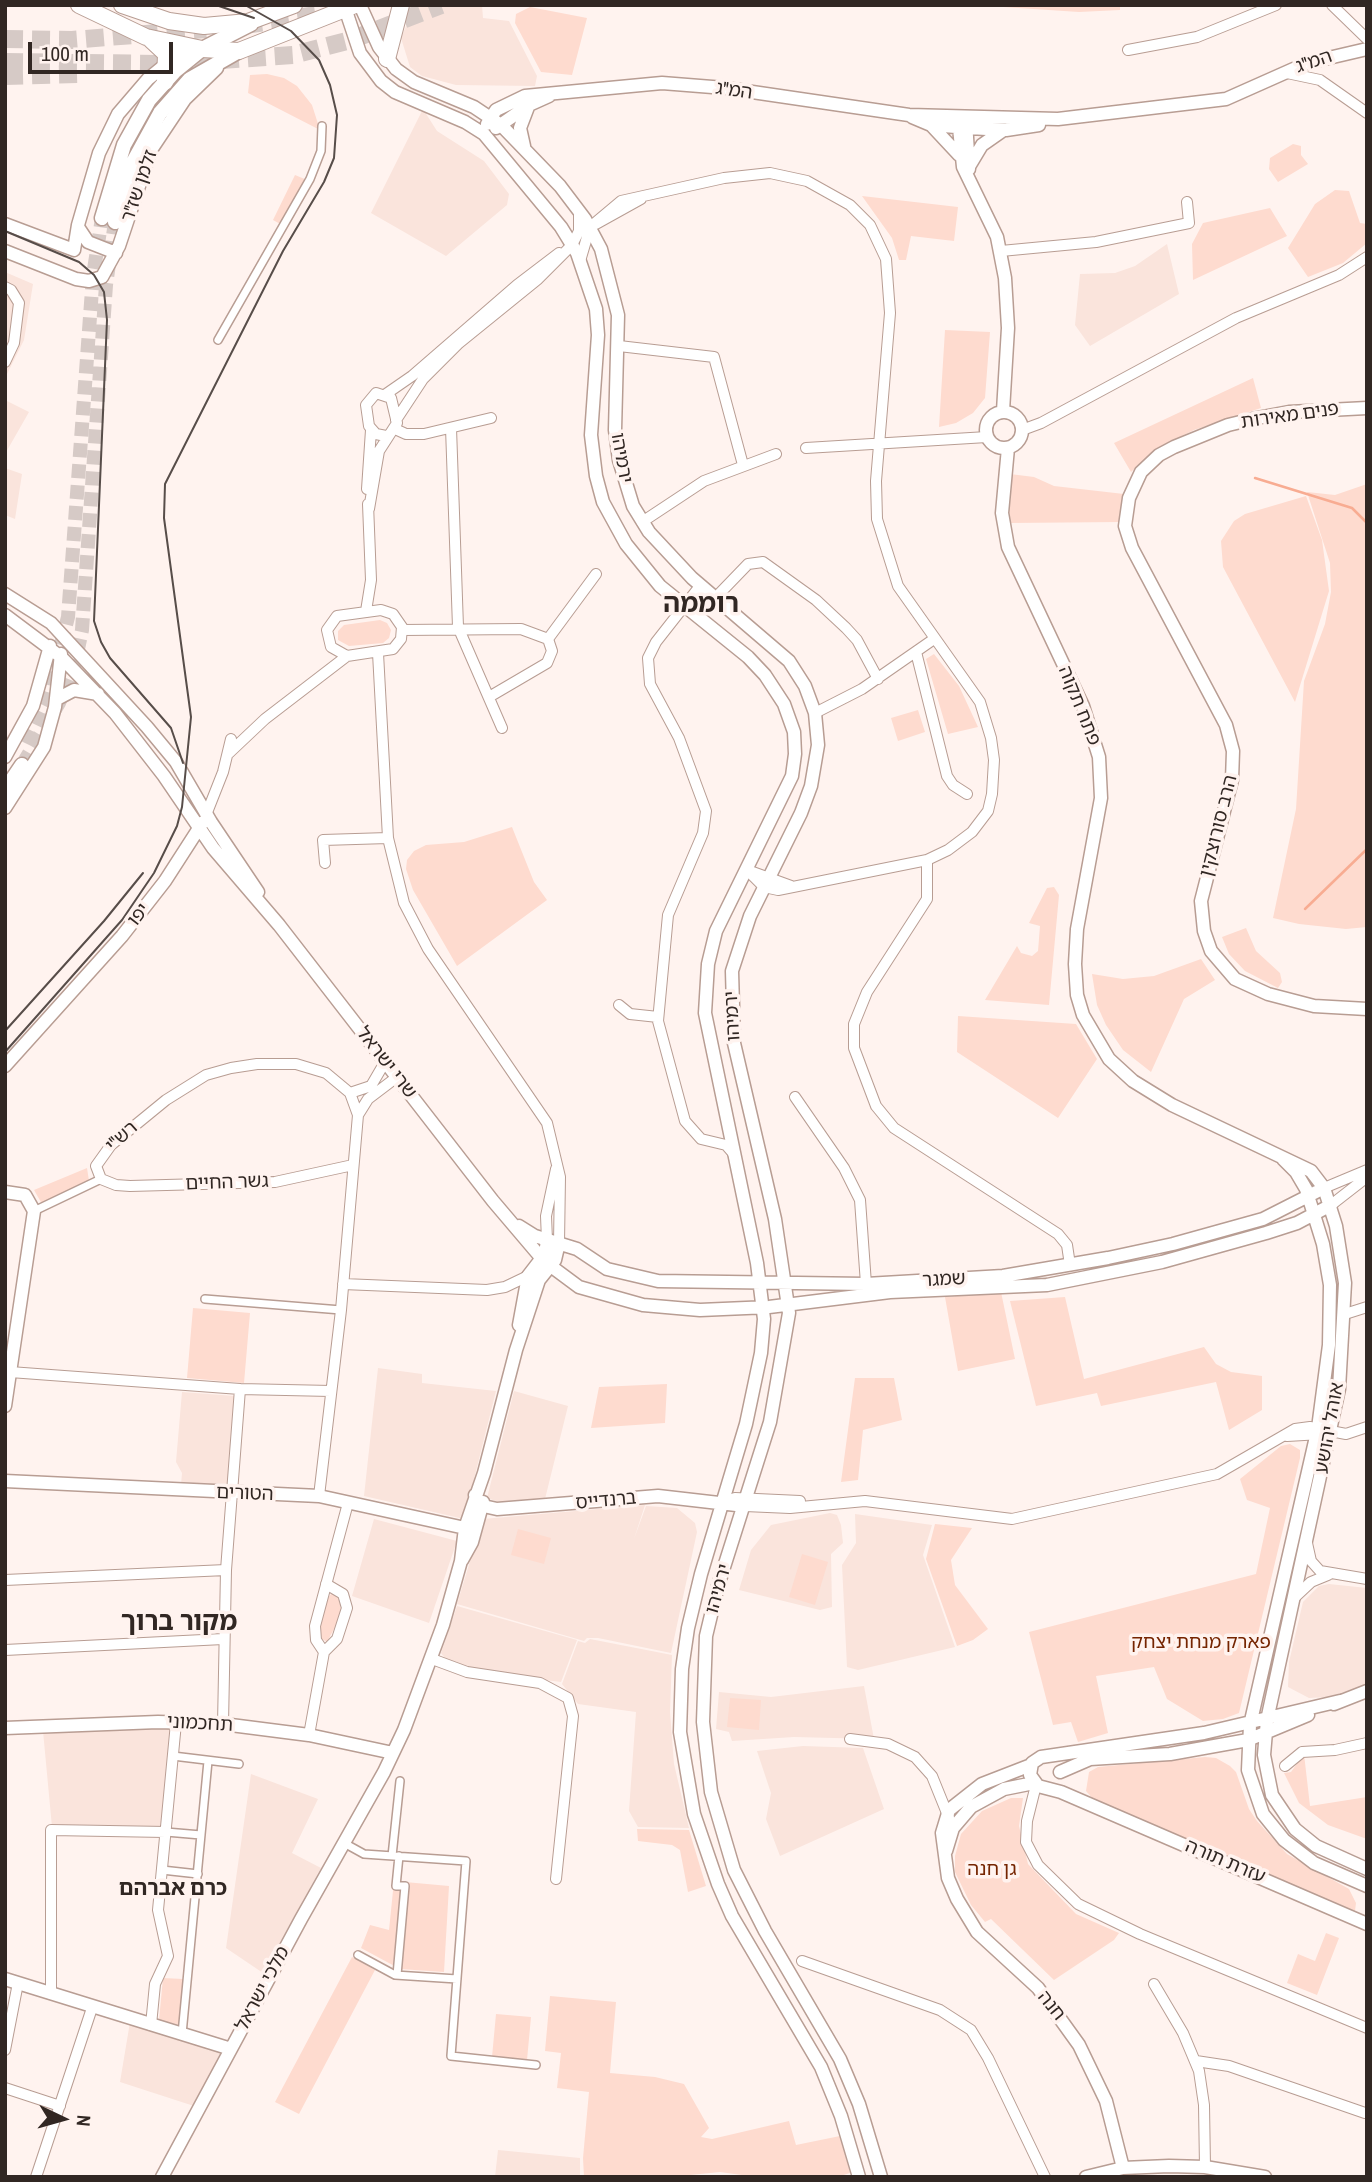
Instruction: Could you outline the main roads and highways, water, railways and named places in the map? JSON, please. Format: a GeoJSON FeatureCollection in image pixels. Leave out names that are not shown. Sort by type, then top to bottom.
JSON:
{"type":"FeatureCollection","features":[{"type":"Feature","properties":{"kind":"main road"},"geometry":{"type":"LineString","coordinates":[[79,5],[146,37],[164,51],[167,62],[164,82]]}},
{"type":"Feature","properties":{"kind":"main road"},"geometry":{"type":"LineString","coordinates":[[122,5],[169,21],[204,26],[248,22],[275,14]]}},
{"type":"Feature","properties":{"kind":"main road"},"geometry":{"type":"LineString","coordinates":[[195,48],[294,5]]}},
{"type":"Feature","properties":{"kind":"main road"},"geometry":{"type":"LineString","coordinates":[[387,59],[401,5]]}},
{"type":"Feature","properties":{"kind":"main road"},"geometry":{"type":"LineString","coordinates":[[146,37],[195,48],[239,51],[351,6]]}},
{"type":"Feature","properties":{"kind":"main road","name":"זלמן שז\"ר"},"geometry":{"type":"LineString","coordinates":[[195,48],[143,108],[124,145],[109,220],[132,164],[160,113],[190,79],[239,51]]}},
{"type":"Feature","properties":{"kind":"main road"},"geometry":{"type":"LineString","coordinates":[[5,775],[14,761]]}},
{"type":"Feature","properties":{"kind":"main road"},"geometry":{"type":"LineString","coordinates":[[5,790],[14,761]]}},
{"type":"Feature","properties":{"kind":"waterway"},"geometry":{"type":"LineString","coordinates":[[1255,478],[1352,508],[1367,523]]}},
{"type":"Feature","properties":{"kind":"waterway"},"geometry":{"type":"LineString","coordinates":[[1305,909],[1367,849]]}},
{"type":"Feature","properties":{"kind":"tunnel"},"geometry":{"type":"LineString","coordinates":[[5,62],[164,64],[293,55],[351,40],[441,5]]}},
{"type":"Feature","properties":{"kind":"tunnel"},"geometry":{"type":"LineString","coordinates":[[244,25],[324,14]]}},
{"type":"Feature","properties":{"kind":"tunnel"},"geometry":{"type":"LineString","coordinates":[[5,39],[72,40],[206,29]]}},
{"type":"Feature","properties":{"kind":"tunnel"},"geometry":{"type":"LineString","coordinates":[[5,76],[79,74]]}},
{"type":"Feature","properties":{"kind":"tunnel"},"geometry":{"type":"LineString","coordinates":[[25,743],[49,693],[68,617],[93,276],[102,218]]}},
{"type":"Feature","properties":{"kind":"tunnel"},"geometry":{"type":"LineString","coordinates":[[22,765],[59,703],[75,663],[82,630],[106,285],[115,222]]}},
{"type":"Feature","properties":{"kind":"tram line"},"geometry":{"type":"LineString","coordinates":[[216,5],[254,18]]}},
{"type":"Feature","properties":{"kind":"tram line"},"geometry":{"type":"LineString","coordinates":[[5,1052],[122,920],[154,873],[177,826],[182,807],[191,717],[164,518],[165,484],[283,251],[324,182],[334,158],[337,115],[330,85],[319,60],[291,31],[245,5]]}},
{"type":"Feature","properties":{"kind":"tram line"},"geometry":{"type":"LineString","coordinates":[[5,231],[79,262],[94,275],[104,292],[107,320],[94,621],[110,658],[171,728],[183,763]]}},
{"type":"Feature","properties":{"kind":"tram line"},"geometry":{"type":"LineString","coordinates":[[5,1031],[104,921],[143,873]]}},
{"type":"Feature","properties":{"kind":"district","name":"רוממה"},"geometry":{"type":"Point","coordinates":[701,605]}},
{"type":"Feature","properties":{"kind":"district","name":"מקור ברוך"},"geometry":{"type":"Point","coordinates":[179,1623]}},
{"type":"Feature","properties":{"kind":"district","name":"כרם אברהם"},"geometry":{"type":"Point","coordinates":[173,1889]}},
{"type":"Feature","properties":{"kind":"park label","name":"פארק מנחת יצחק"},"geometry":{"type":"Point","coordinates":[1201,1643]}},
{"type":"Feature","properties":{"kind":"park label","name":"גן חנה"},"geometry":{"type":"Point","coordinates":[992,1870]}}]}
